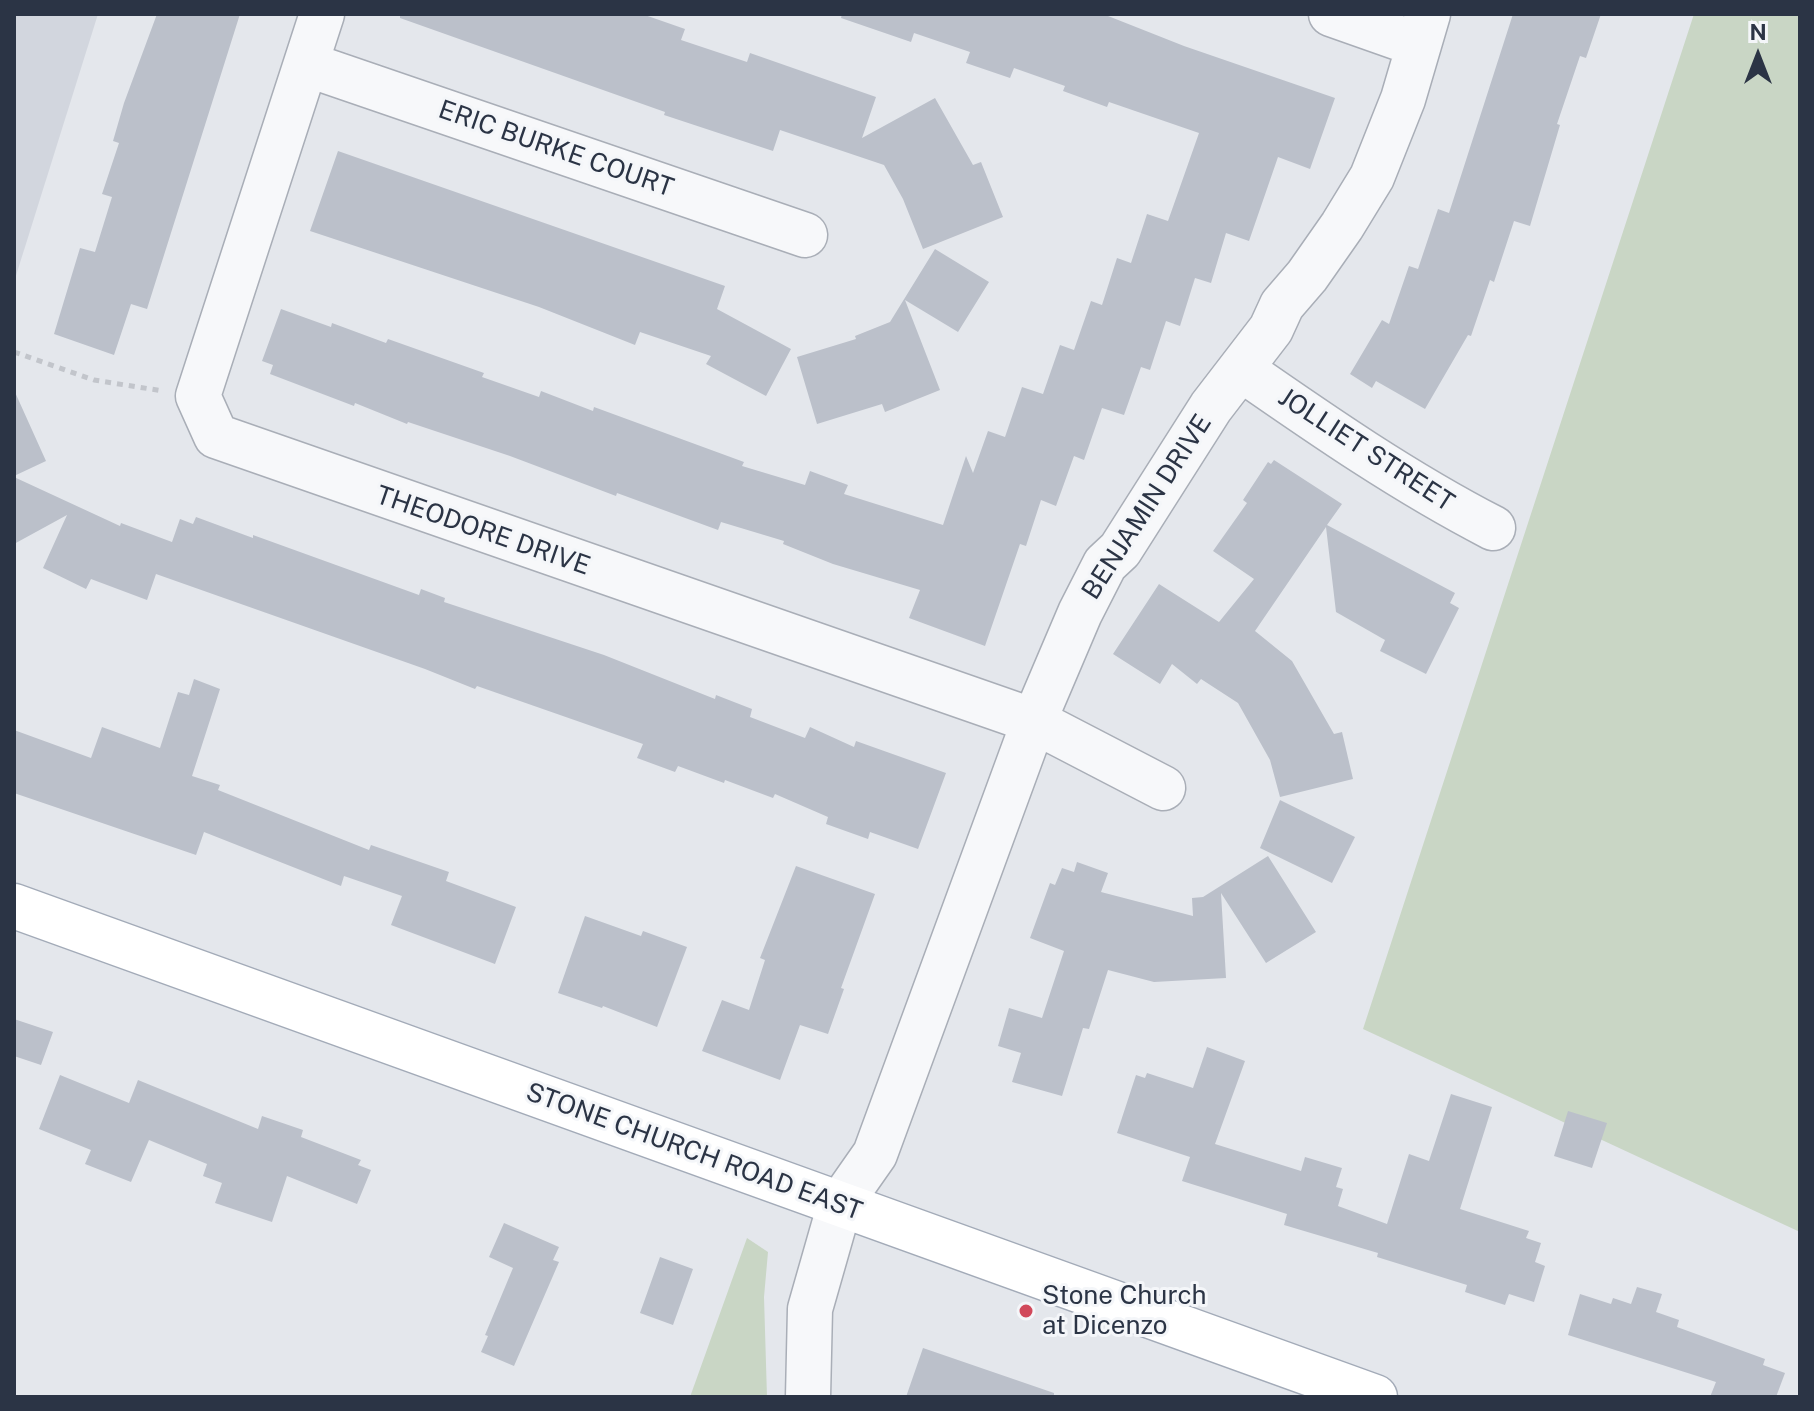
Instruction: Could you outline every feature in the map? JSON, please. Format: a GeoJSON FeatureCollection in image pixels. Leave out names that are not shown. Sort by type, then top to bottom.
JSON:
{"type":"FeatureCollection","features":[{"type":"Feature","properties":{"kind":"main road","name":"STONE CHURCH ROAD EAST"},"geometry":{"type":"LineString","coordinates":[[14,906],[1375,1397]]}},
{"type":"Feature","properties":{"kind":"street"},"geometry":{"type":"LineString","coordinates":[[198,396],[322,14]]}},
{"type":"Feature","properties":{"kind":"street"},"geometry":{"type":"LineString","coordinates":[[1331,14],[1423,29]]}},
{"type":"Feature","properties":{"kind":"street","name":"BENJAMIN DRIVE"},"geometry":{"type":"LineString","coordinates":[[808,1397],[810,1309],[840,1204],[875,1154],[1034,721],[1080,613],[1105,564],[1120,550],[1211,407],[1271,329],[1282,305],[1307,276],[1372,177],[1403,99],[1423,29]]}},
{"type":"Feature","properties":{"kind":"street","name":"ERIC BURKE COURT"},"geometry":{"type":"LineString","coordinates":[[306,64],[805,235]]}},
{"type":"Feature","properties":{"kind":"street","name":"JOLLIET STREET"},"geometry":{"type":"LineString","coordinates":[[1241,369],[1378,463],[1493,528]]}},
{"type":"Feature","properties":{"kind":"street","name":"THEODORE DRIVE"},"geometry":{"type":"LineString","coordinates":[[198,396],[216,436],[1034,721],[1163,788]]}},
{"type":"Feature","properties":{"kind":"path"},"geometry":{"type":"LineString","coordinates":[[14,352],[94,380],[198,396]]}},
{"type":"Feature","properties":{"kind":"shaded area"},"geometry":{"type":"Polygon","coordinates":[[[14,14],[98,14],[14,282],[14,14]]]}},
{"type":"Feature","properties":{"kind":"green space"},"geometry":{"type":"Polygon","coordinates":[[[1694,14],[1800,14],[1800,1232],[1363,1029],[1694,14]]]}},
{"type":"Feature","properties":{"kind":"green space"},"geometry":{"type":"Polygon","coordinates":[[[747,1238],[768,1252],[764,1297],[767,1397],[690,1397],[747,1238]]]}},
{"type":"Feature","properties":{"kind":"building"},"geometry":{"type":"Polygon","coordinates":[[[157,14],[240,14],[147,309],[131,304],[114,355],[54,334],[80,248],[95,252],[112,197],[102,194],[119,143],[113,141],[157,14]]]}},
{"type":"Feature","properties":{"kind":"building"},"geometry":{"type":"Polygon","coordinates":[[[400,14],[642,14],[685,29],[681,40],[747,62],[750,53],[876,97],[862,138],[935,98],[973,165],[981,162],[1003,217],[923,249],[903,199],[884,165],[780,130],[773,151],[664,115],[665,112],[400,18],[400,14]]]}},
{"type":"Feature","properties":{"kind":"building"},"geometry":{"type":"Polygon","coordinates":[[[842,14],[1103,14],[1184,46],[1335,98],[1310,169],[1278,157],[1249,241],[1226,233],[1211,283],[1195,278],[1180,326],[1166,321],[1150,370],[1141,367],[1124,415],[1102,408],[1084,460],[1074,456],[1056,506],[1041,500],[1026,546],[1020,544],[985,646],[909,618],[920,590],[833,564],[783,544],[784,541],[721,522],[718,530],[510,456],[407,424],[355,403],[354,406],[270,374],[273,365],[262,361],[281,309],[386,343],[388,339],[484,373],[482,377],[539,397],[541,391],[593,411],[594,407],[744,462],[742,466],[805,485],[810,471],[848,485],[844,494],[943,525],[966,456],[973,473],[988,431],[1005,437],[1022,387],[1043,394],[1060,345],[1074,350],[1091,301],[1102,305],[1117,258],[1131,263],[1147,214],[1168,221],[1199,133],[1109,102],[1107,107],[1063,91],[1065,86],[1014,68],[1010,78],[966,63],[970,52],[914,33],[911,42],[841,18],[842,14]]]}},
{"type":"Feature","properties":{"kind":"building"},"geometry":{"type":"Polygon","coordinates":[[[1513,14],[1601,14],[1586,58],[1580,56],[1557,124],[1560,125],[1530,226],[1514,221],[1494,282],[1490,280],[1471,336],[1468,335],[1425,409],[1376,381],[1372,388],[1350,374],[1382,320],[1389,324],[1409,266],[1418,269],[1438,209],[1449,213],[1513,14]]]}},
{"type":"Feature","properties":{"kind":"building"},"geometry":{"type":"Polygon","coordinates":[[[338,151],[725,286],[717,309],[791,349],[766,396],[706,364],[711,356],[640,332],[635,345],[539,307],[310,231],[338,151]]]}},
{"type":"Feature","properties":{"kind":"building"},"geometry":{"type":"Polygon","coordinates":[[[935,249],[989,282],[958,332],[905,300],[940,390],[885,412],[882,404],[817,424],[797,357],[856,339],[855,336],[890,322],[935,249]]]}},
{"type":"Feature","properties":{"kind":"building"},"geometry":{"type":"Polygon","coordinates":[[[14,390],[46,461],[14,476],[14,390]]]}},
{"type":"Feature","properties":{"kind":"building"},"geometry":{"type":"Polygon","coordinates":[[[1274,460],[1342,504],[1327,525],[1455,593],[1450,603],[1459,608],[1426,674],[1380,651],[1385,640],[1336,612],[1326,527],[1255,631],[1292,661],[1334,734],[1342,732],[1353,779],[1280,797],[1270,760],[1238,703],[1201,679],[1197,684],[1172,664],[1160,684],[1113,654],[1159,584],[1219,622],[1254,579],[1213,551],[1247,503],[1243,500],[1268,462],[1271,464],[1274,460]]]}},
{"type":"Feature","properties":{"kind":"building"},"geometry":{"type":"Polygon","coordinates":[[[14,477],[120,526],[121,523],[172,542],[180,519],[193,524],[196,517],[253,538],[253,535],[419,595],[421,589],[445,598],[444,602],[604,655],[715,699],[716,695],[752,709],[750,717],[805,738],[810,727],[854,747],[856,741],[946,773],[918,849],[870,832],[868,839],[826,824],[828,817],[775,794],[773,798],[678,766],[675,772],[637,758],[643,744],[477,686],[475,689],[156,574],[147,600],[91,579],[86,589],[43,568],[67,515],[14,544],[14,477]]]}},
{"type":"Feature","properties":{"kind":"building"},"geometry":{"type":"Polygon","coordinates":[[[194,679],[220,689],[192,776],[220,785],[218,790],[369,850],[371,845],[449,872],[446,881],[516,907],[495,964],[391,925],[402,896],[344,876],[341,886],[204,832],[196,855],[14,793],[14,730],[91,758],[102,727],[160,748],[178,692],[189,695],[194,679]]]}},
{"type":"Feature","properties":{"kind":"building"},"geometry":{"type":"Polygon","coordinates":[[[1280,800],[1355,837],[1332,883],[1260,848],[1280,800]]]}},
{"type":"Feature","properties":{"kind":"building"},"geometry":{"type":"Polygon","coordinates":[[[1268,856],[1316,932],[1266,963],[1221,893],[1226,978],[1154,982],[1108,970],[1089,1029],[1083,1028],[1062,1096],[1012,1082],[1021,1053],[998,1046],[1009,1008],[1042,1018],[1064,951],[1030,938],[1050,883],[1055,885],[1062,868],[1074,872],[1077,862],[1108,873],[1101,892],[1193,916],[1192,898],[1203,897],[1268,856]]]}},
{"type":"Feature","properties":{"kind":"building"},"geometry":{"type":"Polygon","coordinates":[[[796,866],[875,894],[828,1034],[800,1025],[780,1080],[702,1051],[722,1000],[749,1010],[765,960],[760,958],[796,866]]]}},
{"type":"Feature","properties":{"kind":"building"},"geometry":{"type":"Polygon","coordinates":[[[585,916],[641,936],[643,931],[687,947],[657,1027],[558,993],[585,916]]]}},
{"type":"Feature","properties":{"kind":"building"},"geometry":{"type":"Polygon","coordinates":[[[14,1019],[53,1032],[41,1065],[14,1056],[14,1019]]]}},
{"type":"Feature","properties":{"kind":"building"},"geometry":{"type":"Polygon","coordinates":[[[1207,1047],[1245,1061],[1215,1144],[1301,1171],[1305,1157],[1342,1168],[1336,1187],[1343,1189],[1338,1206],[1387,1224],[1409,1154],[1429,1161],[1451,1094],[1492,1107],[1460,1209],[1529,1231],[1526,1238],[1541,1243],[1535,1262],[1545,1266],[1534,1302],[1509,1294],[1505,1305],[1465,1292],[1467,1285],[1377,1257],[1378,1253],[1284,1225],[1287,1214],[1182,1181],[1190,1157],[1117,1133],[1136,1075],[1145,1078],[1147,1073],[1193,1088],[1207,1047]]]}},
{"type":"Feature","properties":{"kind":"building"},"geometry":{"type":"Polygon","coordinates":[[[60,1075],[129,1103],[138,1080],[258,1129],[262,1116],[303,1130],[301,1137],[361,1160],[358,1165],[371,1170],[357,1204],[287,1176],[272,1222],[215,1203],[222,1183],[203,1176],[207,1164],[149,1140],[131,1182],[85,1164],[91,1150],[39,1129],[60,1075]]]}},
{"type":"Feature","properties":{"kind":"building"},"geometry":{"type":"Polygon","coordinates":[[[1568,1111],[1607,1123],[1592,1168],[1554,1156],[1568,1111]]]}},
{"type":"Feature","properties":{"kind":"building"},"geometry":{"type":"Polygon","coordinates":[[[504,1223],[559,1247],[553,1260],[559,1262],[514,1366],[481,1352],[513,1268],[489,1257],[504,1223]]]}},
{"type":"Feature","properties":{"kind":"building"},"geometry":{"type":"Polygon","coordinates":[[[660,1257],[693,1269],[673,1325],[640,1313],[660,1257]]]}},
{"type":"Feature","properties":{"kind":"building"},"geometry":{"type":"Polygon","coordinates":[[[1637,1287],[1662,1294],[1656,1312],[1679,1320],[1677,1327],[1765,1359],[1763,1365],[1785,1373],[1776,1397],[1710,1397],[1716,1382],[1568,1335],[1580,1294],[1611,1304],[1613,1298],[1631,1304],[1637,1287]]]}},
{"type":"Feature","properties":{"kind":"building"},"geometry":{"type":"Polygon","coordinates":[[[923,1348],[1054,1393],[1054,1397],[906,1397],[923,1348]]]}},
{"type":"Feature","properties":{"kind":"place","name":"Stone Church at Dicenzo"},"geometry":{"type":"Point","coordinates":[1026,1311]}}]}
